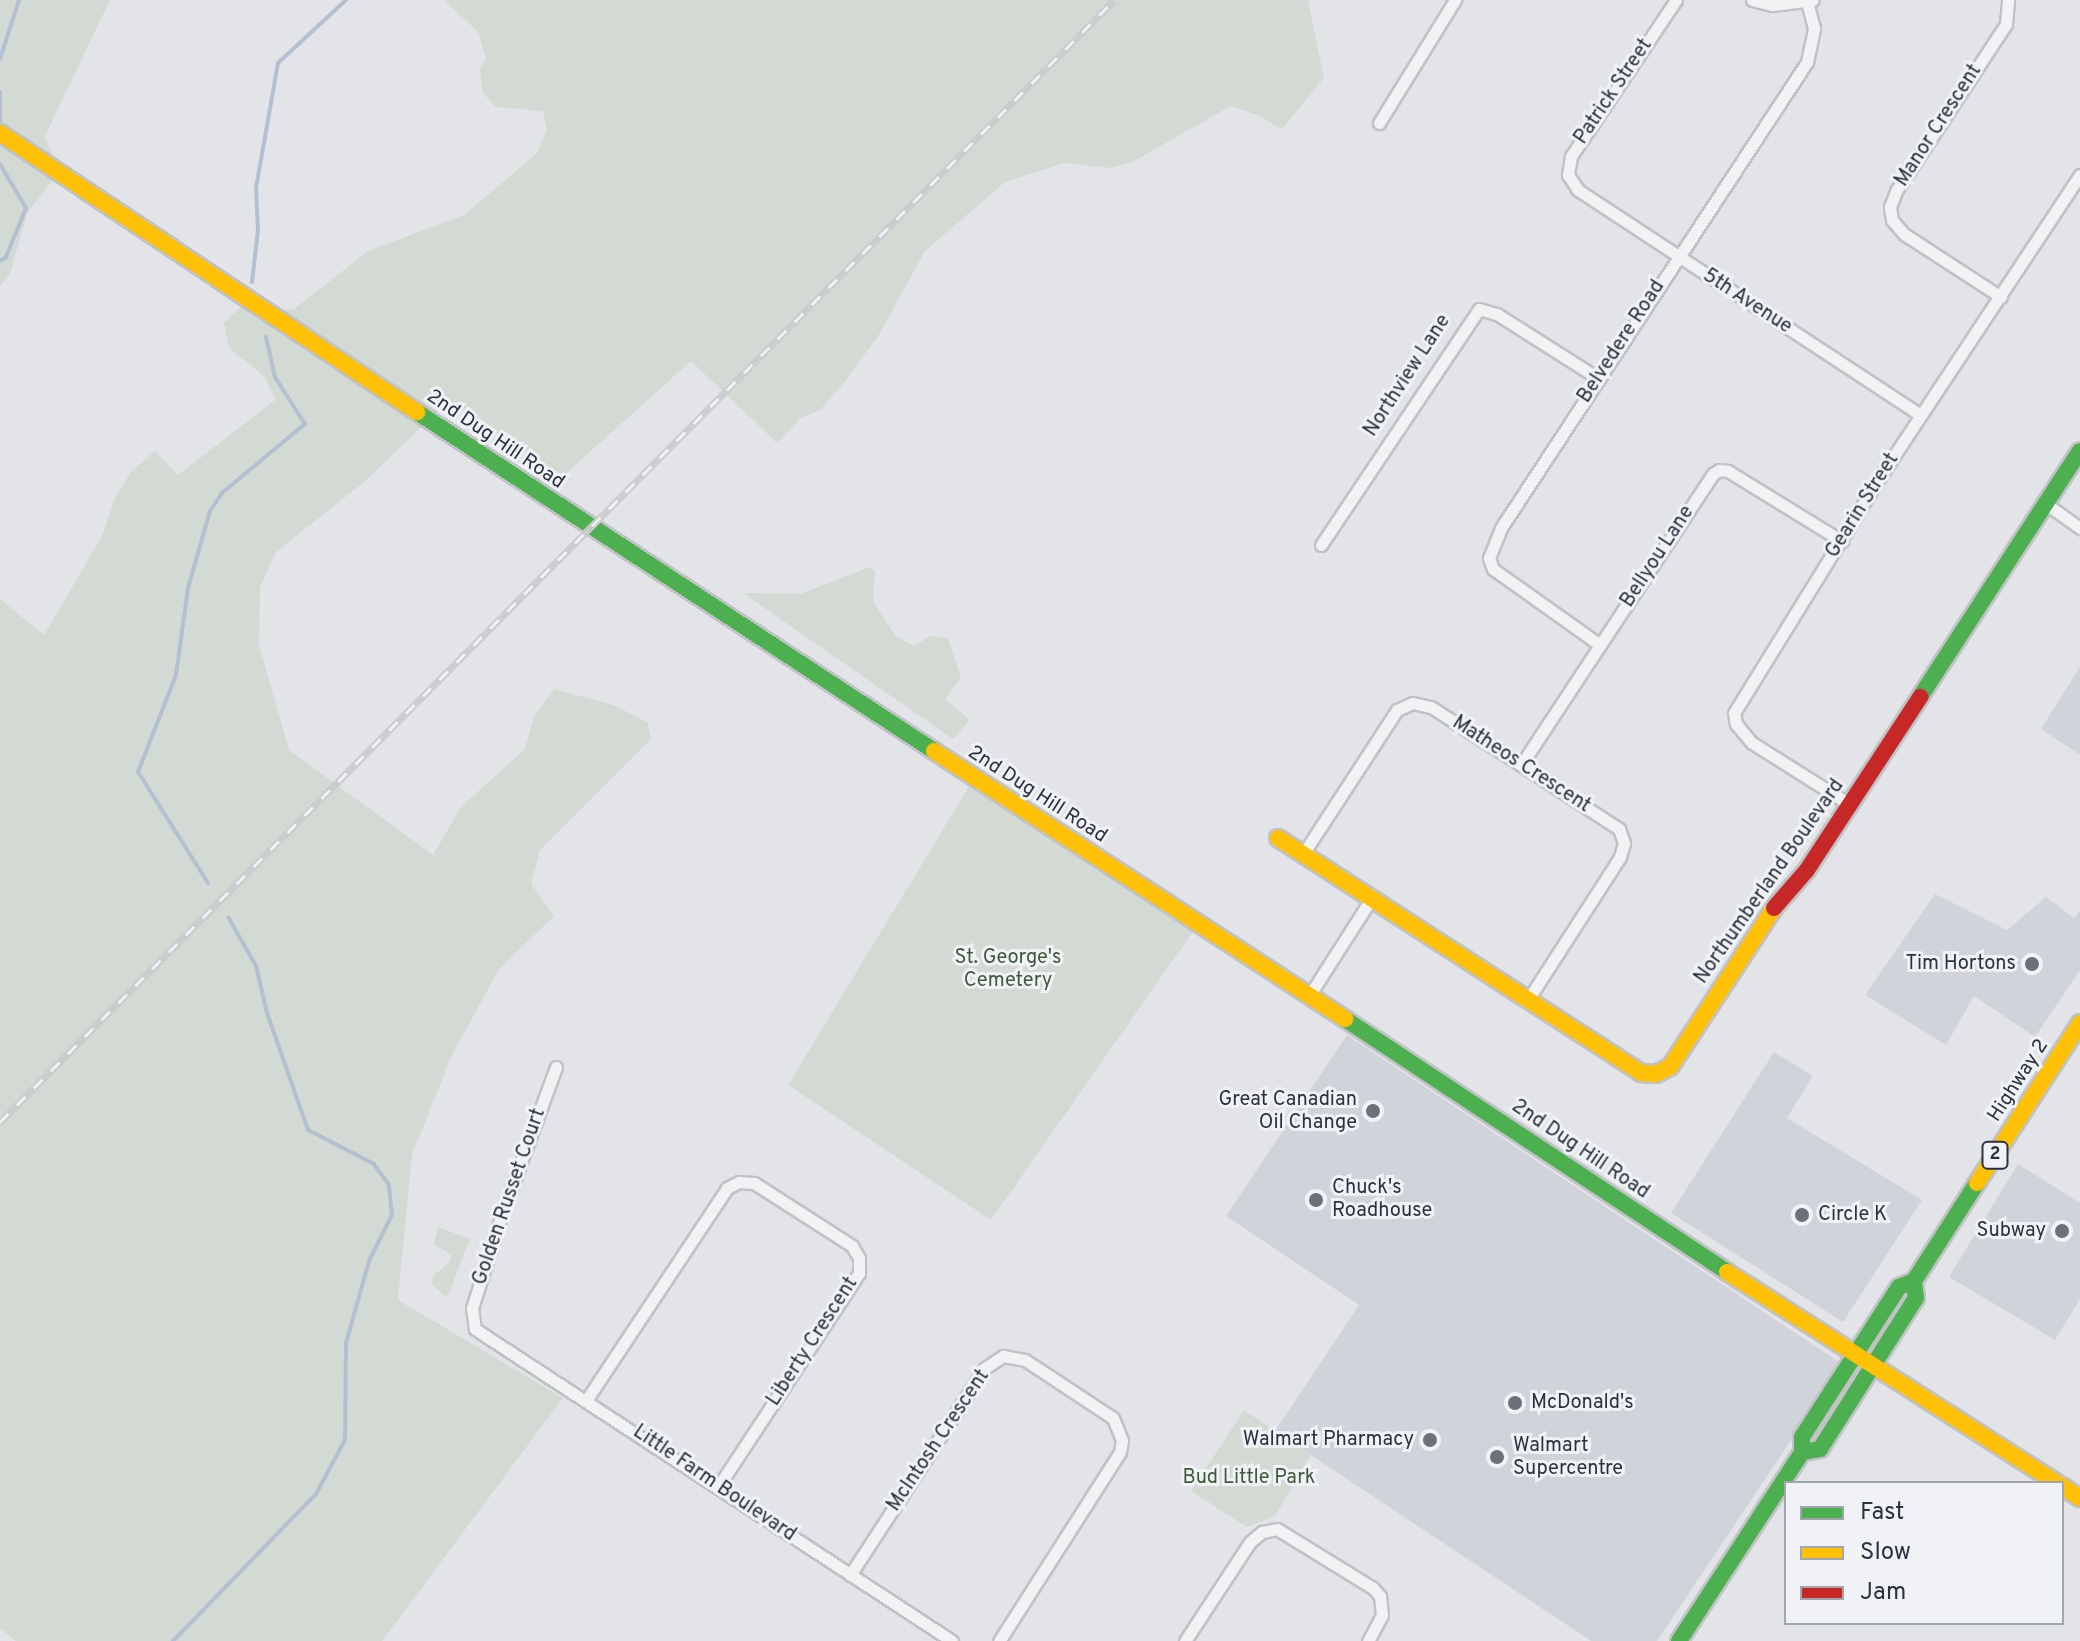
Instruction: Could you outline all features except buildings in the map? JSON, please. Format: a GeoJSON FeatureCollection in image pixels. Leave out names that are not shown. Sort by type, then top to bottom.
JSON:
{"type":"FeatureCollection","features":[{"type":"Feature","properties":{"kind":"street"},"geometry":{"type":"LineString","coordinates":[[1379,123],[1455,0]]}},
{"type":"Feature","properties":{"kind":"street","name":"Patrick Street"},"geometry":{"type":"LineString","coordinates":[[1576,187],[1568,175],[1571,156],[1676,0]]}},
{"type":"Feature","properties":{"kind":"street"},"geometry":{"type":"LineString","coordinates":[[1752,0],[1772,5],[1810,1]]}},
{"type":"Feature","properties":{"kind":"street","name":"Manor Crescent"},"geometry":{"type":"LineString","coordinates":[[2001,297],[1904,234],[1892,220],[1890,207],[1896,191],[2006,24],[2008,0]]}},
{"type":"Feature","properties":{"kind":"street","name":"Belvedere Road"},"geometry":{"type":"LineString","coordinates":[[1600,645],[1493,569],[1489,558],[1501,528],[1807,62],[1814,28],[1810,1]]}},
{"type":"Feature","properties":{"kind":"street","name":"2nd Dug Hill Road"},"geometry":{"type":"LineString","coordinates":[[0,133],[598,533],[1855,1355],[2054,1481]]}},
{"type":"Feature","properties":{"kind":"street","name":"Gearin Street"},"geometry":{"type":"LineString","coordinates":[[1849,804],[1752,743],[1736,724],[1734,713],[1921,415],[2080,175]]}},
{"type":"Feature","properties":{"kind":"street","name":"5th Avenue"},"geometry":{"type":"LineString","coordinates":[[1576,187],[1921,415]]}},
{"type":"Feature","properties":{"kind":"street","name":"Northview Lane"},"geometry":{"type":"LineString","coordinates":[[1321,545],[1479,309],[1487,308],[1599,379]]}},
{"type":"Feature","properties":{"kind":"street","name":"Northumberland Boulevard"},"geometry":{"type":"LineString","coordinates":[[1371,899],[1641,1073],[1656,1074],[1670,1067],[1764,919],[1807,870],[2080,451]]}},
{"type":"Feature","properties":{"kind":"street","name":"Bellyou Lane"},"geometry":{"type":"LineString","coordinates":[[1521,765],[1713,474],[1719,470],[1745,481],[1842,541]]}},
{"type":"Feature","properties":{"kind":"street"},"geometry":{"type":"LineString","coordinates":[[2046,504],[2080,528]]}},
{"type":"Feature","properties":{"kind":"street","name":"Matheos Crescent"},"geometry":{"type":"LineString","coordinates":[[1303,854],[1397,710],[1413,703],[1431,707],[1521,765],[1619,829],[1624,843],[1620,857],[1528,1000]]}},
{"type":"Feature","properties":{"kind":"street"},"geometry":{"type":"LineString","coordinates":[[1278,838],[1371,899],[1309,996]]}},
{"type":"Feature","properties":{"kind":"street","name":"Highway 2"},"geometry":{"type":"LineString","coordinates":[[1679,1641],[1802,1452],[1802,1437],[1899,1287],[1914,1281],[2080,1023]]}},
{"type":"Feature","properties":{"kind":"street","name":"Golden Russet Court"},"geometry":{"type":"LineString","coordinates":[[475,1329],[472,1308],[503,1211],[556,1067]]}},
{"type":"Feature","properties":{"kind":"street","name":"Liberty Crescent"},"geometry":{"type":"LineString","coordinates":[[587,1399],[727,1188],[739,1182],[754,1183],[852,1246],[859,1258],[859,1273],[718,1487]]}},
{"type":"Feature","properties":{"kind":"street","name":"Highway 2"},"geometry":{"type":"LineString","coordinates":[[1802,1452],[1820,1449],[1916,1298],[1914,1281]]}},
{"type":"Feature","properties":{"kind":"street","name":"Little Farm Boulevard"},"geometry":{"type":"LineString","coordinates":[[475,1329],[587,1399],[952,1641]]}},
{"type":"Feature","properties":{"kind":"street","name":"McIntosh Crescent"},"geometry":{"type":"LineString","coordinates":[[850,1575],[985,1368],[1003,1356],[1025,1360],[1113,1418],[1122,1440],[1116,1463],[999,1641]]}},
{"type":"Feature","properties":{"kind":"street"},"geometry":{"type":"LineString","coordinates":[[1185,1641],[1250,1542],[1262,1532],[1277,1529],[1373,1588],[1383,1605],[1382,1615],[1368,1641]]}},
{"type":"Feature","properties":{"kind":"shaded area"},"geometry":{"type":"Polygon","coordinates":[[[2080,667],[2080,755],[2041,729],[2080,667]]]}},
{"type":"Feature","properties":{"kind":"shaded area"},"geometry":{"type":"Polygon","coordinates":[[[1935,894],[2007,930],[2046,897],[2074,918],[2080,911],[2080,970],[2035,1037],[1974,996],[1946,1045],[1865,995],[1935,894]]]}},
{"type":"Feature","properties":{"kind":"shaded area"},"geometry":{"type":"Polygon","coordinates":[[[1347,1035],[1842,1364],[1657,1641],[1591,1641],[1275,1431],[1359,1305],[1226,1216],[1347,1035]]]}},
{"type":"Feature","properties":{"kind":"shaded area"},"geometry":{"type":"Polygon","coordinates":[[[1774,1052],[1813,1076],[1787,1118],[1922,1200],[1843,1322],[1671,1213],[1774,1052]]]}},
{"type":"Feature","properties":{"kind":"shaded area"},"geometry":{"type":"Polygon","coordinates":[[[2018,1164],[2080,1203],[2080,1299],[2055,1340],[1949,1277],[2018,1164]]]}},
{"type":"Feature","properties":{"kind":"green space"},"geometry":{"type":"Polygon","coordinates":[[[0,0],[110,0],[45,136],[59,172],[27,214],[10,274],[0,286],[0,0]]]}},
{"type":"Feature","properties":{"kind":"green space"},"geometry":{"type":"Polygon","coordinates":[[[444,0],[1308,0],[1324,78],[1282,129],[1257,115],[1231,106],[1132,162],[1112,168],[1064,163],[1005,182],[925,251],[879,335],[841,386],[820,410],[801,418],[777,443],[691,361],[563,476],[449,401],[364,482],[276,552],[260,587],[259,645],[289,750],[433,855],[461,807],[525,749],[534,716],[555,689],[616,706],[648,723],[651,739],[540,850],[531,884],[554,916],[499,969],[452,1055],[412,1155],[398,1300],[563,1398],[382,1641],[16,1641],[0,1628],[0,599],[44,635],[102,536],[115,498],[131,472],[155,451],[178,475],[275,400],[265,377],[229,348],[224,323],[240,307],[293,310],[368,251],[464,215],[537,153],[547,130],[543,111],[496,107],[482,92],[480,69],[486,59],[478,32],[444,0]]]}},
{"type":"Feature","properties":{"kind":"green space"},"geometry":{"type":"Polygon","coordinates":[[[870,567],[875,571],[873,602],[896,636],[914,646],[930,636],[948,638],[961,678],[945,699],[970,720],[953,739],[743,593],[800,594],[870,567]]]}},
{"type":"Feature","properties":{"kind":"green space","name":"St. George's Cemetery"},"geometry":{"type":"Polygon","coordinates":[[[971,783],[1194,930],[991,1220],[788,1085],[971,783]]]}},
{"type":"Feature","properties":{"kind":"green space"},"geometry":{"type":"Polygon","coordinates":[[[438,1227],[470,1239],[447,1298],[432,1284],[433,1276],[450,1262],[451,1255],[434,1244],[438,1227]]]}},
{"type":"Feature","properties":{"kind":"green space","name":"Bud Little Park"},"geometry":{"type":"Polygon","coordinates":[[[1244,1410],[1311,1455],[1275,1516],[1247,1527],[1191,1491],[1244,1410]]]}},
{"type":"Feature","properties":{"kind":"waterway"},"geometry":{"type":"LineString","coordinates":[[0,59],[19,0]]}},
{"type":"Feature","properties":{"kind":"waterway"},"geometry":{"type":"LineString","coordinates":[[252,282],[258,230],[256,188],[278,63],[346,0]]}},
{"type":"Feature","properties":{"kind":"waterway"},"geometry":{"type":"LineString","coordinates":[[0,92],[0,127]]}},
{"type":"Feature","properties":{"kind":"waterway"},"geometry":{"type":"LineString","coordinates":[[0,164],[26,208],[6,257],[0,261]]}},
{"type":"Feature","properties":{"kind":"waterway"},"geometry":{"type":"LineString","coordinates":[[208,883],[138,772],[176,675],[188,588],[210,511],[223,492],[305,424],[275,377],[266,337]]}},
{"type":"Feature","properties":{"kind":"waterway"},"geometry":{"type":"LineString","coordinates":[[173,1641],[316,1494],[345,1440],[346,1343],[369,1261],[392,1215],[389,1185],[374,1164],[308,1130],[267,1013],[256,966],[228,917]]}},
{"type":"Feature","properties":{"kind":"railway"},"geometry":{"type":"LineString","coordinates":[[0,1122],[1114,0]]}},
{"type":"Feature","properties":{"kind":"traffic: fast"},"geometry":{"type":"LineString","coordinates":[[417,412],[934,751]]}},
{"type":"Feature","properties":{"kind":"traffic: fast"},"geometry":{"type":"LineString","coordinates":[[1920,697],[2080,451]]}},
{"type":"Feature","properties":{"kind":"traffic: fast"},"geometry":{"type":"LineString","coordinates":[[1345,1019],[1727,1272]]}},
{"type":"Feature","properties":{"kind":"traffic: fast"},"geometry":{"type":"LineString","coordinates":[[1679,1641],[1802,1452],[1802,1437],[1899,1287],[1914,1281],[1977,1183]]}},
{"type":"Feature","properties":{"kind":"traffic: fast"},"geometry":{"type":"LineString","coordinates":[[1802,1452],[1820,1449],[1916,1298],[1914,1281]]}},
{"type":"Feature","properties":{"kind":"traffic: slow"},"geometry":{"type":"LineString","coordinates":[[0,133],[417,412]]}},
{"type":"Feature","properties":{"kind":"traffic: slow"},"geometry":{"type":"LineString","coordinates":[[934,751],[1345,1019]]}},
{"type":"Feature","properties":{"kind":"traffic: slow"},"geometry":{"type":"LineString","coordinates":[[1278,838],[1641,1073],[1656,1074],[1670,1067],[1774,908]]}},
{"type":"Feature","properties":{"kind":"traffic: slow"},"geometry":{"type":"LineString","coordinates":[[1977,1183],[2080,1023]]}},
{"type":"Feature","properties":{"kind":"traffic: slow"},"geometry":{"type":"LineString","coordinates":[[1727,1272],[2054,1481]]}},
{"type":"Feature","properties":{"kind":"traffic: slow"},"geometry":{"type":"LineString","coordinates":[[2064,1487],[2080,1498]]}},
{"type":"Feature","properties":{"kind":"traffic: jam"},"geometry":{"type":"LineString","coordinates":[[1774,908],[1807,870],[1920,697]]}},
{"type":"Feature","properties":{"kind":"place","name":"Tim Hortons"},"geometry":{"type":"Point","coordinates":[2032,964]}},
{"type":"Feature","properties":{"kind":"place","name":"Great Canadian Oil Change"},"geometry":{"type":"Point","coordinates":[1373,1111]}},
{"type":"Feature","properties":{"kind":"place","name":"Chuck's Roadhouse"},"geometry":{"type":"Point","coordinates":[1316,1200]}},
{"type":"Feature","properties":{"kind":"place","name":"Circle K"},"geometry":{"type":"Point","coordinates":[1802,1215]}},
{"type":"Feature","properties":{"kind":"place","name":"Subway"},"geometry":{"type":"Point","coordinates":[2062,1231]}},
{"type":"Feature","properties":{"kind":"place","name":"McDonald's"},"geometry":{"type":"Point","coordinates":[1515,1403]}},
{"type":"Feature","properties":{"kind":"place","name":"Walmart Pharmacy"},"geometry":{"type":"Point","coordinates":[1430,1440]}},
{"type":"Feature","properties":{"kind":"place","name":"Walmart Supercentre"},"geometry":{"type":"Point","coordinates":[1497,1457]}}]}
